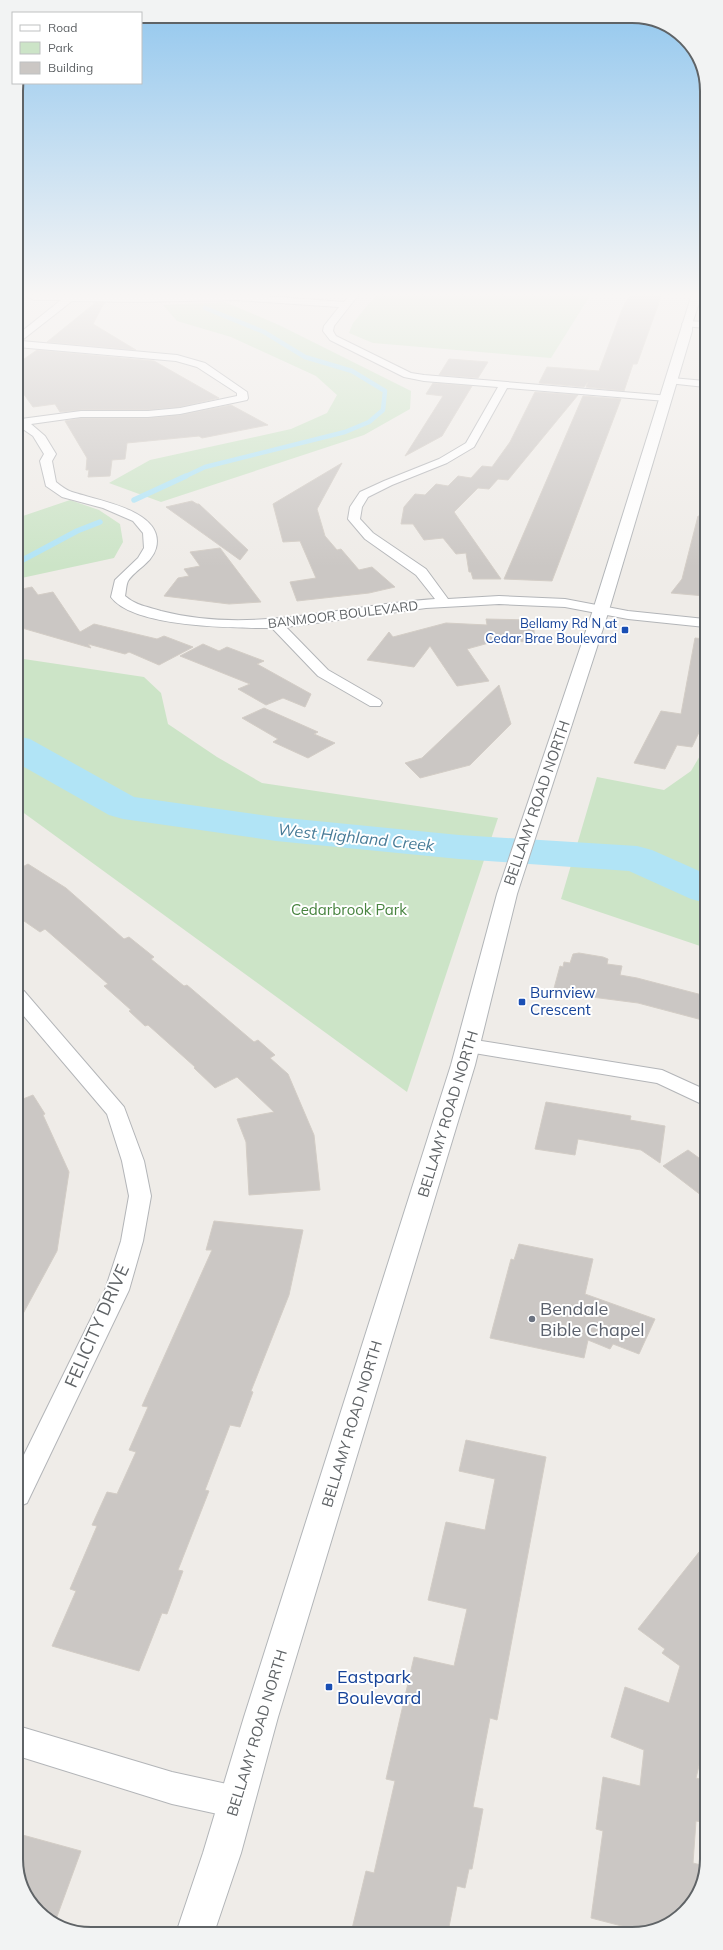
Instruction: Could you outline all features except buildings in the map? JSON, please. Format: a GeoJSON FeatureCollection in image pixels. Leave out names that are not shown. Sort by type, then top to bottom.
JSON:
{"type":"FeatureCollection","features":[{"type":"Feature","properties":{"kind":"street"},"geometry":{"type":"LineString","coordinates":[[23,421],[81,414],[148,414],[180,411],[243,398],[242,392],[231,385]]}},
{"type":"Feature","properties":{"kind":"street"},"geometry":{"type":"LineString","coordinates":[[444,603],[421,572],[369,536],[354,519],[356,507],[364,495],[388,483],[443,461],[470,445],[504,385],[666,398]]}},
{"type":"Feature","properties":{"kind":"street","name":"BELLAMY ROAD NORTH"},"geometry":{"type":"LineString","coordinates":[[197,1927],[222,1853],[236,1802],[469,1046],[507,894],[601,610],[671,385]]}},
{"type":"Feature","properties":{"kind":"street","name":"BANMOOR BOULEVARD"},"geometry":{"type":"LineString","coordinates":[[23,425],[46,445],[50,454],[46,461],[50,484],[66,494],[107,505],[137,518],[149,533],[150,548],[143,560],[122,580],[118,597],[126,604],[176,619],[220,624],[276,624],[426,604],[499,600],[565,603],[601,610],[700,622]]}},
{"type":"Feature","properties":{"kind":"street"},"geometry":{"type":"LineString","coordinates":[[276,624],[323,673],[374,703]]}},
{"type":"Feature","properties":{"kind":"street","name":"FELICITY DRIVE"},"geometry":{"type":"LineString","coordinates":[[23,1002],[117,1112],[133,1161],[140,1196],[132,1241],[117,1290],[23,1485]]}},
{"type":"Feature","properties":{"kind":"street"},"geometry":{"type":"LineString","coordinates":[[469,1046],[662,1077],[700,1096]]}},
{"type":"Feature","properties":{"kind":"street"},"geometry":{"type":"LineString","coordinates":[[23,1743],[172,1788],[236,1802]]}},
{"type":"Feature","properties":{"kind":"green space"},"geometry":{"type":"Polygon","coordinates":[[[326,385],[399,385],[411,391],[410,409],[364,435],[161,502],[109,483],[150,460],[291,429],[327,413],[337,395],[326,385]]]}},
{"type":"Feature","properties":{"kind":"green space"},"geometry":{"type":"Polygon","coordinates":[[[70,500],[99,510],[120,524],[123,542],[114,558],[23,578],[23,516],[70,500]]]}},
{"type":"Feature","properties":{"kind":"green space","name":"Cedarbrook Park"},"geometry":{"type":"Polygon","coordinates":[[[23,659],[144,677],[161,693],[168,724],[217,757],[262,783],[498,818],[407,1092],[23,812],[23,659]]]}},
{"type":"Feature","properties":{"kind":"green space"},"geometry":{"type":"Polygon","coordinates":[[[700,756],[700,946],[561,899],[597,777],[664,790],[691,771],[700,756]]]}},
{"type":"Feature","properties":{"kind":"waterway"},"geometry":{"type":"LineString","coordinates":[[184,477],[205,467],[345,432],[369,422],[383,410],[385,391],[375,385]]}},
{"type":"Feature","properties":{"kind":"waterway"},"geometry":{"type":"LineString","coordinates":[[134,500],[186,476]]}},
{"type":"Feature","properties":{"kind":"waterway"},"geometry":{"type":"LineString","coordinates":[[23,560],[77,531],[100,522]]}},
{"type":"Feature","properties":{"kind":"waterway","name":"West Highland Creek"},"geometry":{"type":"LineString","coordinates":[[23,750],[123,807],[276,829],[459,847],[637,859],[700,887]]}},
{"type":"Feature","properties":{"kind":"place","name":"Bellamy Rd N at Cedar Brae Boulevard"},"geometry":{"type":"Point","coordinates":[625,630]}},
{"type":"Feature","properties":{"kind":"place","name":"Burnview Crescent"},"geometry":{"type":"Point","coordinates":[522,1002]}},
{"type":"Feature","properties":{"kind":"place","name":"Bendale Bible Chapel"},"geometry":{"type":"Point","coordinates":[532,1319]}},
{"type":"Feature","properties":{"kind":"place","name":"Eastpark Boulevard"},"geometry":{"type":"Point","coordinates":[329,1687]}}]}
